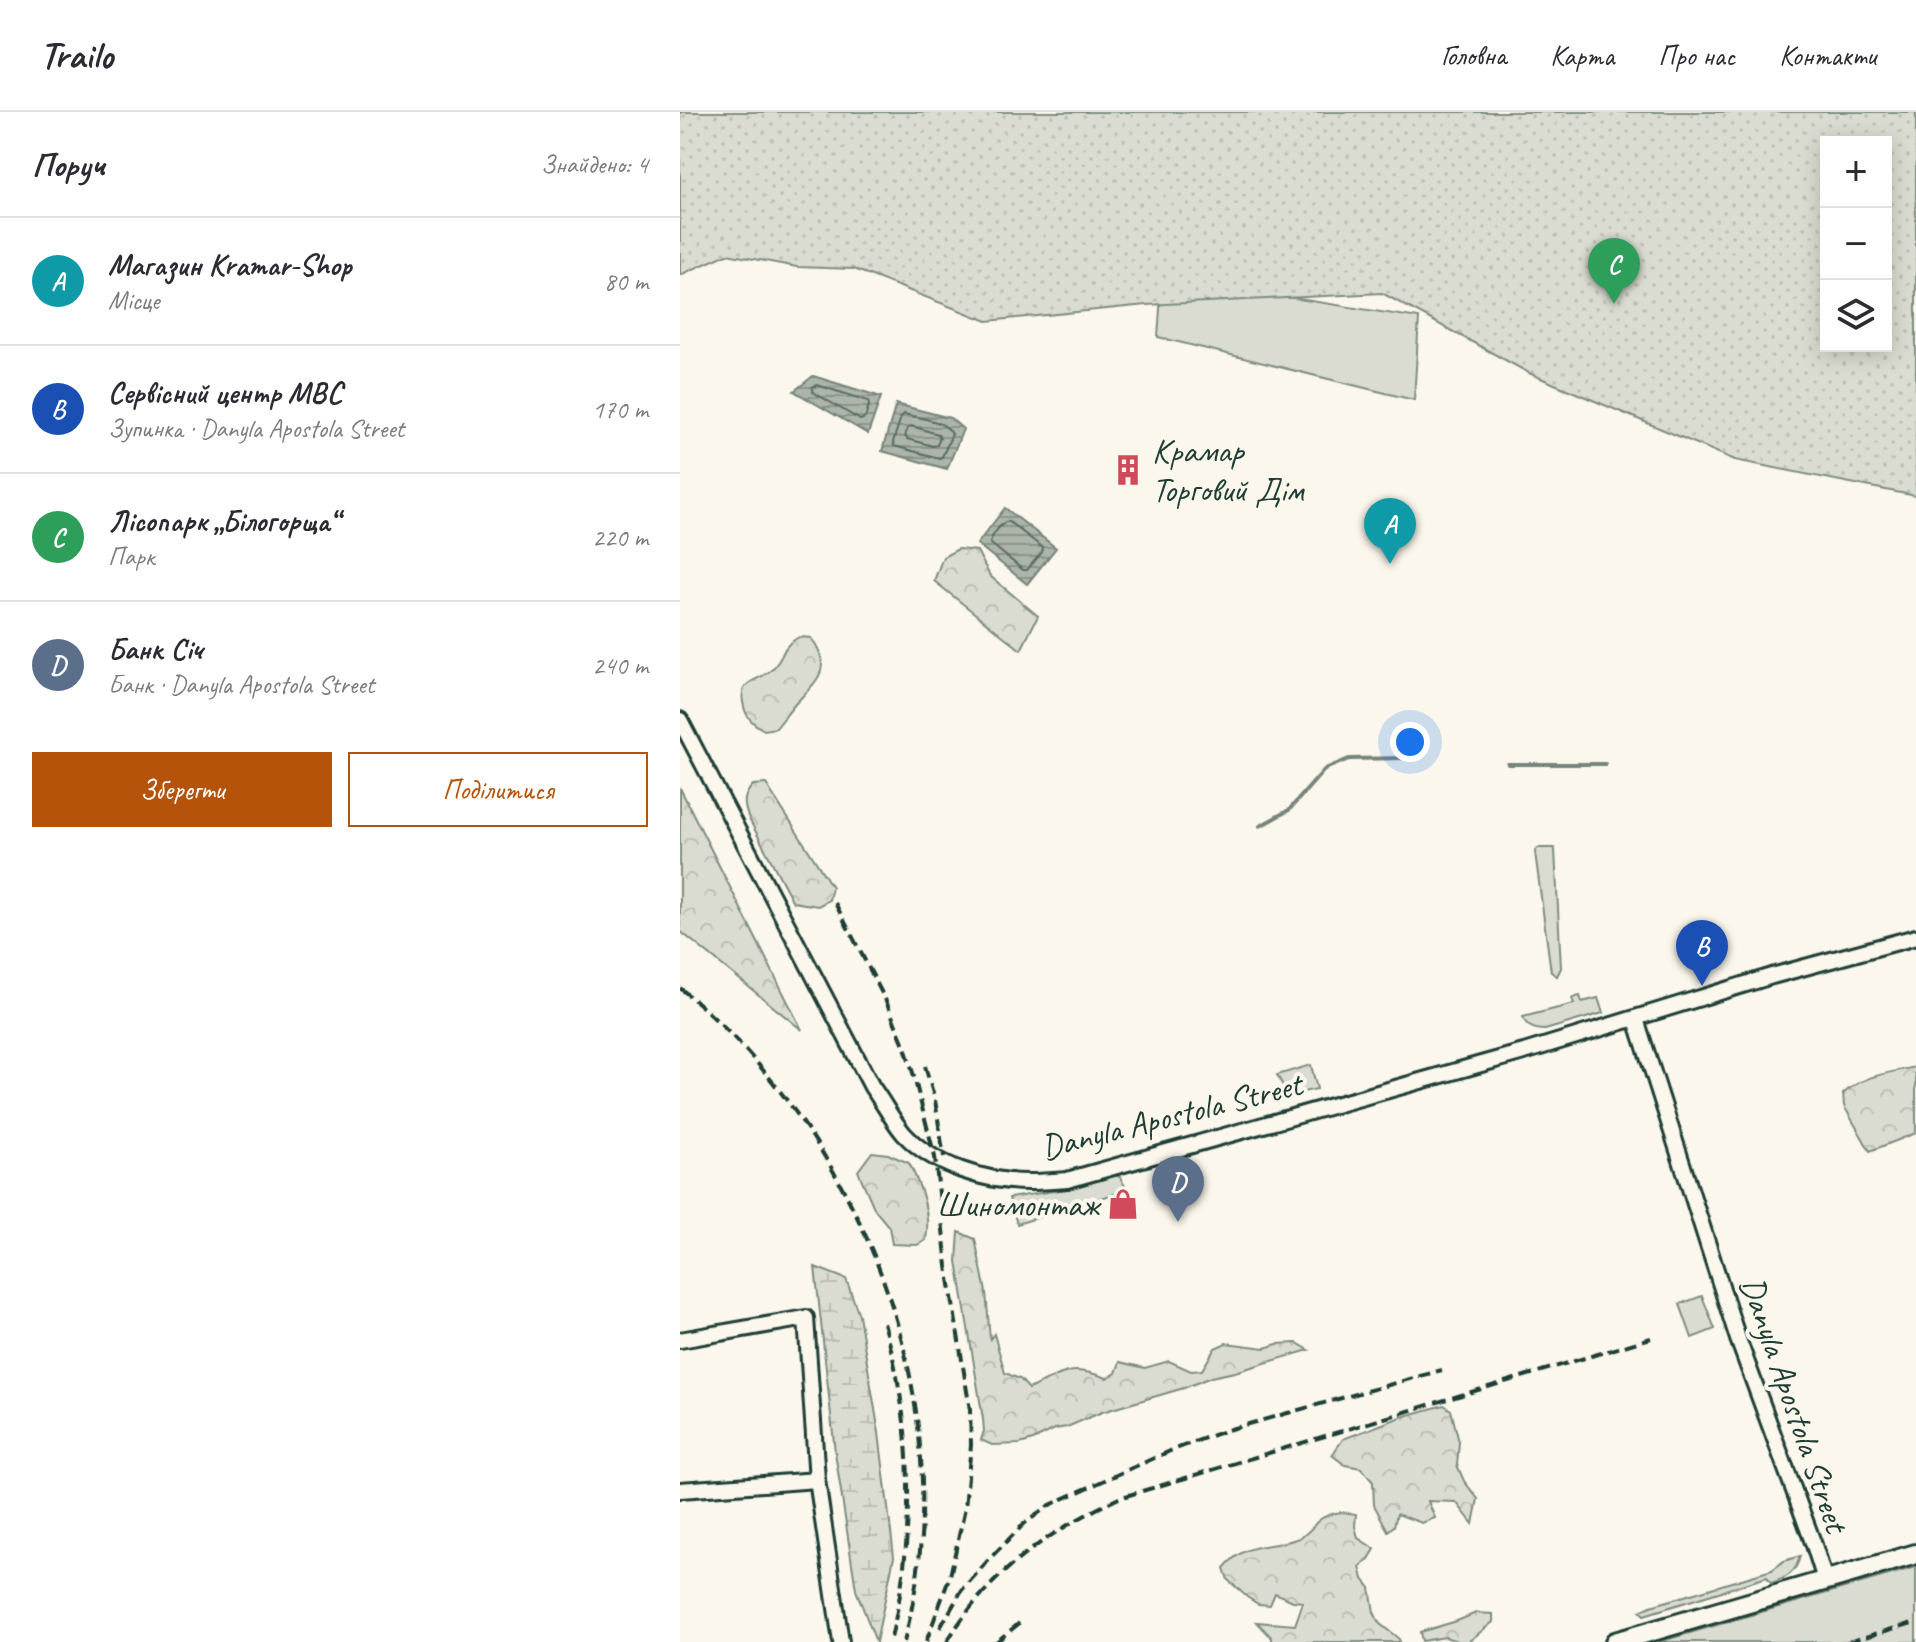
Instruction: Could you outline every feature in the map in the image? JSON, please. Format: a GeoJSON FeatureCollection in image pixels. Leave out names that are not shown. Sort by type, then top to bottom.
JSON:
{"type":"FeatureCollection","features":[{"type":"Feature","properties":{"kind":"street","name":"Danyla Apostola Street"},"geometry":{"type":"LineString","coordinates":[[680,720],[880,1099],[903,1133],[921,1149],[945,1163],[987,1178],[1028,1182],[1067,1180],[1916,937]]}},
{"type":"Feature","properties":{"kind":"street","name":"Danyla Apostola Street"},"geometry":{"type":"LineString","coordinates":[[1636,1019],[1738,1339],[1825,1580]]}},
{"type":"Feature","properties":{"kind":"street"},"geometry":{"type":"LineString","coordinates":[[680,1340],[806,1318],[817,1480],[841,1642]]}},
{"type":"Feature","properties":{"kind":"street"},"geometry":{"type":"LineString","coordinates":[[680,1490],[817,1480]]}},
{"type":"Feature","properties":{"kind":"street"},"geometry":{"type":"LineString","coordinates":[[1615,1642],[1916,1554]]}},
{"type":"Feature","properties":{"kind":"green space"},"geometry":{"type":"Polygon","coordinates":[[[680,112],[1916,112],[1916,496],[1735,460],[1531,374],[1382,293],[1146,305],[987,321],[854,269],[797,267],[727,254],[680,275],[680,112]]]}},
{"type":"Feature","properties":{"kind":"green space"},"geometry":{"type":"Polygon","coordinates":[[[1248,291],[1419,318],[1414,400],[1158,337],[1161,295],[1248,291]]]}},
{"type":"Feature","properties":{"kind":"green space"},"geometry":{"type":"Polygon","coordinates":[[[958,549],[977,551],[990,576],[1038,616],[1021,650],[934,581],[943,557],[958,549]]]}},
{"type":"Feature","properties":{"kind":"green space"},"geometry":{"type":"Polygon","coordinates":[[[799,637],[811,638],[818,649],[822,666],[820,674],[776,728],[764,730],[747,715],[742,697],[744,690],[751,682],[769,672],[786,648],[799,637]]]}},
{"type":"Feature","properties":{"kind":"green space"},"geometry":{"type":"Polygon","coordinates":[[[766,784],[832,887],[829,900],[818,906],[793,902],[748,817],[745,804],[747,793],[753,785],[766,784]]]}},
{"type":"Feature","properties":{"kind":"green space"},"geometry":{"type":"Polygon","coordinates":[[[680,788],[802,1030],[680,931],[680,788]]]}},
{"type":"Feature","properties":{"kind":"green space"},"geometry":{"type":"Polygon","coordinates":[[[1538,848],[1555,850],[1561,968],[1557,976],[1551,972],[1535,852],[1538,848]]]}},
{"type":"Feature","properties":{"kind":"green space"},"geometry":{"type":"Polygon","coordinates":[[[1580,996],[1582,1002],[1598,998],[1603,1013],[1545,1030],[1532,1027],[1523,1017],[1574,1004],[1572,998],[1580,996]]]}},
{"type":"Feature","properties":{"kind":"green space"},"geometry":{"type":"Polygon","coordinates":[[[1311,1065],[1317,1089],[1288,1095],[1277,1075],[1311,1065]]]}},
{"type":"Feature","properties":{"kind":"green space"},"geometry":{"type":"Polygon","coordinates":[[[1916,1067],[1916,1133],[1870,1151],[1844,1106],[1843,1094],[1868,1079],[1916,1067]]]}},
{"type":"Feature","properties":{"kind":"green space"},"geometry":{"type":"Polygon","coordinates":[[[872,1152],[888,1154],[909,1163],[921,1191],[927,1220],[926,1240],[917,1245],[892,1244],[889,1227],[875,1210],[858,1171],[872,1152]]]}},
{"type":"Feature","properties":{"kind":"green space"},"geometry":{"type":"Polygon","coordinates":[[[1115,1175],[1120,1177],[1127,1190],[1017,1224],[1009,1198],[1066,1189],[1115,1175]]]}},
{"type":"Feature","properties":{"kind":"green space"},"geometry":{"type":"Polygon","coordinates":[[[959,1232],[975,1239],[986,1292],[990,1339],[994,1334],[1005,1373],[1020,1379],[1029,1389],[1066,1372],[1083,1372],[1107,1378],[1116,1373],[1120,1362],[1145,1368],[1169,1361],[1191,1371],[1202,1370],[1215,1348],[1226,1343],[1265,1348],[1297,1343],[1309,1350],[1102,1412],[1020,1444],[992,1445],[981,1440],[983,1419],[957,1261],[959,1232]]]}},
{"type":"Feature","properties":{"kind":"green space"},"geometry":{"type":"Polygon","coordinates":[[[815,1267],[846,1279],[859,1315],[879,1433],[894,1557],[876,1642],[856,1590],[835,1452],[815,1267]]]}},
{"type":"Feature","properties":{"kind":"green space"},"geometry":{"type":"Polygon","coordinates":[[[1702,1296],[1715,1329],[1692,1338],[1680,1304],[1702,1296]]]}},
{"type":"Feature","properties":{"kind":"green space"},"geometry":{"type":"Polygon","coordinates":[[[1444,1405],[1451,1410],[1459,1442],[1457,1465],[1464,1481],[1478,1499],[1473,1524],[1456,1502],[1428,1501],[1435,1518],[1422,1523],[1397,1514],[1394,1526],[1388,1531],[1374,1505],[1373,1482],[1361,1468],[1345,1465],[1332,1455],[1343,1439],[1444,1405]]]}},
{"type":"Feature","properties":{"kind":"green space"},"geometry":{"type":"Polygon","coordinates":[[[1342,1512],[1356,1514],[1358,1538],[1375,1549],[1360,1567],[1363,1579],[1370,1588],[1379,1623],[1400,1642],[1272,1642],[1257,1622],[1295,1625],[1303,1602],[1275,1593],[1270,1605],[1258,1604],[1228,1580],[1224,1568],[1250,1549],[1299,1538],[1323,1517],[1342,1512]]]}},
{"type":"Feature","properties":{"kind":"green space"},"geometry":{"type":"Polygon","coordinates":[[[1800,1556],[1793,1571],[1777,1581],[1771,1583],[1767,1577],[1644,1615],[1640,1611],[1772,1570],[1784,1561],[1800,1556]]]}},
{"type":"Feature","properties":{"kind":"green space"},"geometry":{"type":"Polygon","coordinates":[[[1916,1567],[1916,1642],[1659,1642],[1916,1567]]]}},
{"type":"Feature","properties":{"kind":"green space"},"geometry":{"type":"Polygon","coordinates":[[[1476,1613],[1493,1614],[1493,1622],[1468,1642],[1445,1637],[1422,1641],[1420,1632],[1476,1613]]]}},
{"type":"Feature","properties":{"kind":"water"},"geometry":{"type":"Polygon","coordinates":[[[813,376],[881,397],[868,434],[794,391],[813,376]]]}},
{"type":"Feature","properties":{"kind":"water"},"geometry":{"type":"Polygon","coordinates":[[[896,404],[950,418],[963,429],[947,469],[882,451],[896,404]]]}},
{"type":"Feature","properties":{"kind":"water"},"geometry":{"type":"Polygon","coordinates":[[[1005,508],[1056,548],[1027,584],[977,544],[1005,508]]]}},
{"type":"Feature","properties":{"kind":"waterway"},"geometry":{"type":"LineString","coordinates":[[1260,826],[1289,810],[1325,769],[1349,759],[1406,758]]}},
{"type":"Feature","properties":{"kind":"waterway"},"geometry":{"type":"LineString","coordinates":[[1508,764],[1605,764]]}},
{"type":"Feature","properties":{"kind":"railway"},"geometry":{"type":"LineString","coordinates":[[835,903],[886,1001],[913,1073],[935,1157],[947,1266],[970,1410],[971,1445],[965,1508],[950,1576],[926,1642]]}},
{"type":"Feature","properties":{"kind":"railway"},"geometry":{"type":"LineString","coordinates":[[680,988],[745,1050],[802,1121],[849,1200],[885,1284],[909,1372],[921,1462],[920,1553],[904,1642]]}},
{"type":"Feature","properties":{"kind":"railway"},"geometry":{"type":"LineString","coordinates":[[925,1066],[935,1100],[944,1157]]}},
{"type":"Feature","properties":{"kind":"railway"},"geometry":{"type":"LineString","coordinates":[[884,1323],[901,1402],[908,1482],[904,1563],[890,1642]]}},
{"type":"Feature","properties":{"kind":"railway"},"geometry":{"type":"LineString","coordinates":[[947,1642],[981,1595],[1022,1557],[1068,1525],[1119,1498],[1651,1338]]}},
{"type":"Feature","properties":{"kind":"railway"},"geometry":{"type":"LineString","coordinates":[[940,1628],[962,1590],[992,1556],[1024,1524],[1048,1506],[1170,1451],[1227,1430],[1442,1370]]}},
{"type":"Feature","properties":{"kind":"railway"},"geometry":{"type":"LineString","coordinates":[[996,1642],[1022,1621]]}},
{"type":"Feature","properties":{"kind":"railway"},"geometry":{"type":"LineString","coordinates":[[1848,1642],[1916,1622]]}},
{"type":"Feature","properties":{"kind":"place","name":"Лісопарк „Білогорща“"},"geometry":{"type":"Point","coordinates":[1614,304]}},
{"type":"Feature","properties":{"kind":"place","name":"Крамар Торговий Дім"},"geometry":{"type":"Point","coordinates":[1128,470]}},
{"type":"Feature","properties":{"kind":"place","name":"Магазин Kramar-Shop"},"geometry":{"type":"Point","coordinates":[1390,564]}},
{"type":"Feature","properties":{"kind":"place","name":"Сервісний центр МВС"},"geometry":{"type":"Point","coordinates":[1702,986]}},
{"type":"Feature","properties":{"kind":"place","name":"Шиномонтаж"},"geometry":{"type":"Point","coordinates":[1123,1204]}},
{"type":"Feature","properties":{"kind":"place","name":"Банк Січ"},"geometry":{"type":"Point","coordinates":[1178,1222]}}]}
